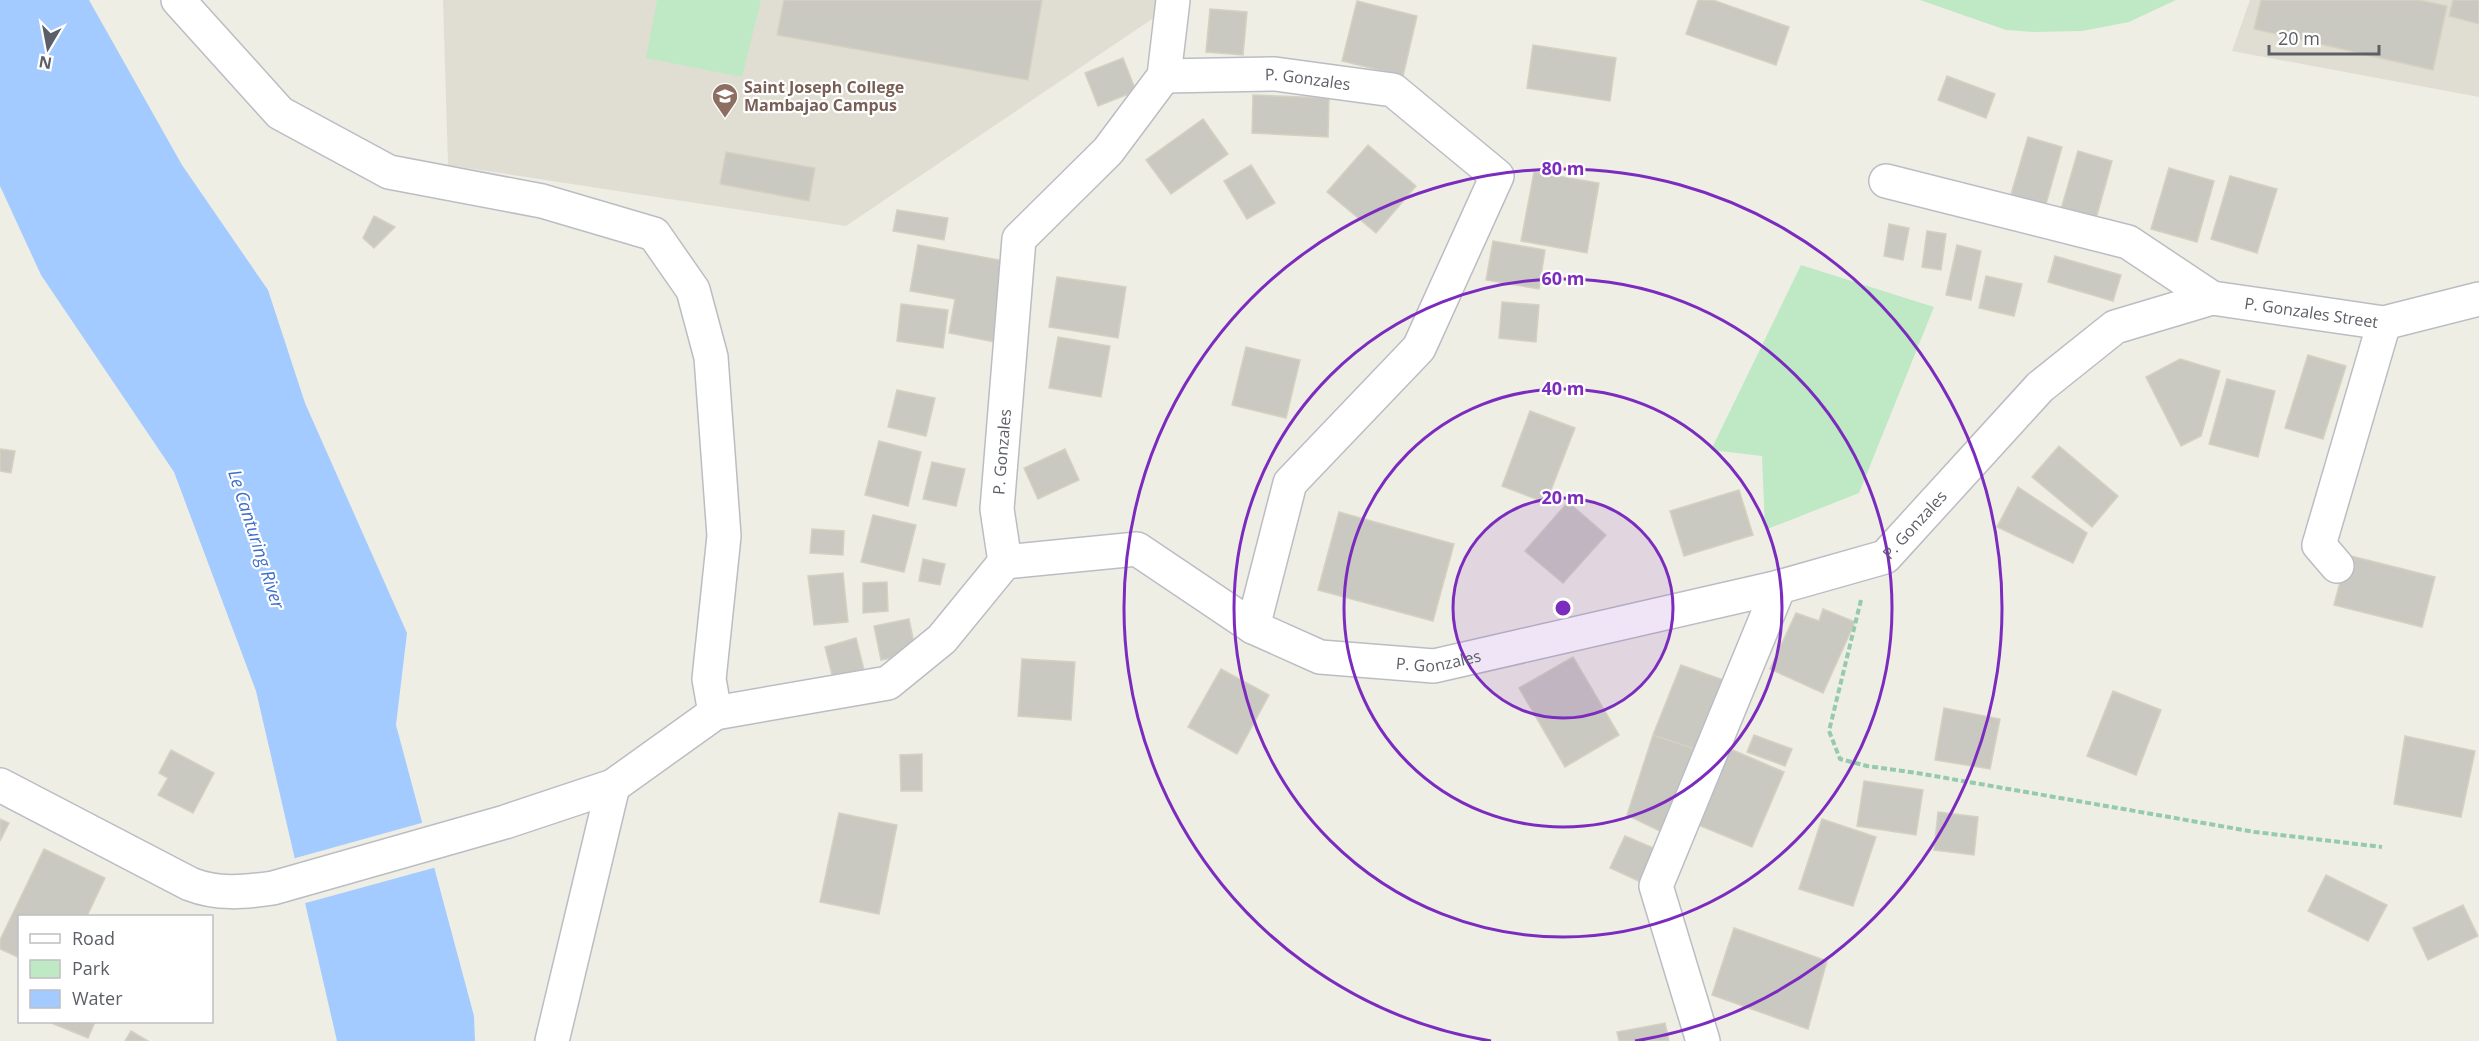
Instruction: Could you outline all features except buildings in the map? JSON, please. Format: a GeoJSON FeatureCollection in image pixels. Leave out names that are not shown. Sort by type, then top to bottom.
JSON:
{"type":"FeatureCollection","features":[{"type":"Feature","properties":{"kind":"street"},"geometry":{"type":"LineString","coordinates":[[178,0],[280,114],[388,172],[542,201],[654,234],[693,290],[711,357],[724,536],[710,679],[715,713]]}},
{"type":"Feature","properties":{"kind":"street"},"geometry":{"type":"LineString","coordinates":[[1164,76],[1173,0]]}},
{"type":"Feature","properties":{"kind":"street","name":"P. Gonzales"},"geometry":{"type":"LineString","coordinates":[[1253,627],[1290,483],[1419,348],[1497,176],[1393,90],[1275,74],[1164,76],[1108,151],[1018,239],[997,509],[1005,562],[1137,549],[1253,627],[1320,657],[1434,666],[1779,587],[1885,557],[2040,387],[2115,327],[2212,298]]}},
{"type":"Feature","properties":{"kind":"street"},"geometry":{"type":"LineString","coordinates":[[1886,181],[2128,242],[2212,298]]}},
{"type":"Feature","properties":{"kind":"street","name":"P. Gonzales Street"},"geometry":{"type":"LineString","coordinates":[[2212,298],[2384,322],[2479,299]]}},
{"type":"Feature","properties":{"kind":"street"},"geometry":{"type":"LineString","coordinates":[[2337,566],[2319,545],[2384,322]]}},
{"type":"Feature","properties":{"kind":"street"},"geometry":{"type":"LineString","coordinates":[[0,785],[204,889],[224,892],[273,888],[505,822],[612,786],[715,713],[888,683],[942,639],[1005,562]]}},
{"type":"Feature","properties":{"kind":"street"},"geometry":{"type":"LineString","coordinates":[[1703,1041],[1656,886],[1779,587]]}},
{"type":"Feature","properties":{"kind":"street"},"geometry":{"type":"LineString","coordinates":[[552,1041],[612,786]]}},
{"type":"Feature","properties":{"kind":"path"},"geometry":{"type":"LineString","coordinates":[[1870,562],[1829,730],[1840,759],[1867,766],[1917,772],[2255,832],[2382,847]]}},
{"type":"Feature","properties":{"kind":"shaded area","name":"Saint Joseph College Mambajao Campus"},"geometry":{"type":"Polygon","coordinates":[[[443,0],[1161,0],[1158,15],[846,226],[448,165],[443,0]]]}},
{"type":"Feature","properties":{"kind":"shaded area"},"geometry":{"type":"Polygon","coordinates":[[[2250,0],[2479,0],[2479,97],[2232,51],[2250,0]]]}},
{"type":"Feature","properties":{"kind":"green space"},"geometry":{"type":"Polygon","coordinates":[[[657,0],[761,0],[742,77],[646,58],[657,0]]]}},
{"type":"Feature","properties":{"kind":"green space"},"geometry":{"type":"Polygon","coordinates":[[[1920,0],[2176,0],[2129,22],[2082,31],[2034,32],[2006,30],[1920,0]]]}},
{"type":"Feature","properties":{"kind":"green space"},"geometry":{"type":"Polygon","coordinates":[[[1801,265],[1934,307],[1859,493],[1765,530],[1762,456],[1711,450],[1801,265]]]}},
{"type":"Feature","properties":{"kind":"water","name":"Le Canturing River"},"geometry":{"type":"Polygon","coordinates":[[[0,0],[89,0],[182,165],[268,290],[305,403],[407,633],[396,725],[474,1016],[475,1041],[337,1041],[256,691],[174,472],[41,275],[0,186],[0,0]]]}},
{"type":"Feature","properties":{"kind":"pier"},"geometry":{"type":"Polygon","coordinates":[[[425,822],[437,867],[302,904],[292,859],[425,822]]]}},
{"type":"Feature","properties":{"kind":"place","name":"Saint Joseph College Mambajao Campus"},"geometry":{"type":"Point","coordinates":[725,119]}}]}
